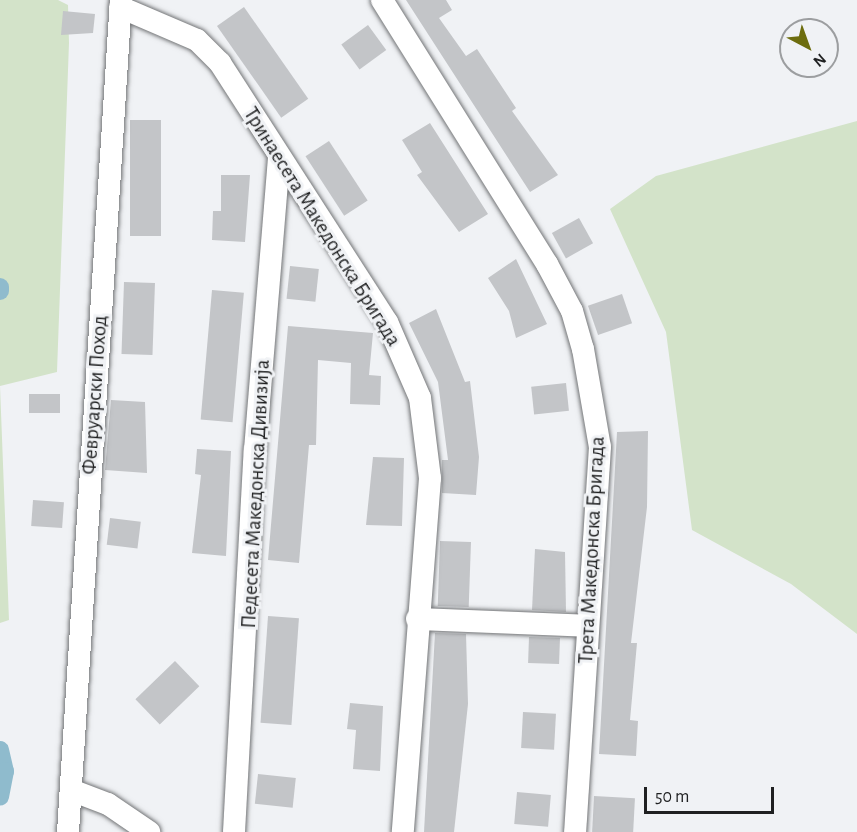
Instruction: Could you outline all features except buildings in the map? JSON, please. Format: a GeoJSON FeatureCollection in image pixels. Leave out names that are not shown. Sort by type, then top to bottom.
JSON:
{"type":"FeatureCollection","features":[{"type":"Feature","properties":{"kind":"street","name":"Трета Македонска Бригада"},"geometry":{"type":"LineString","coordinates":[[382,0],[516,210],[572,311],[600,447],[575,832]]}},
{"type":"Feature","properties":{"kind":"street","name":"Тринаесета Македонска Бригада"},"geometry":{"type":"LineString","coordinates":[[120,4],[188,34],[208,49],[387,322],[420,398],[430,451],[403,832]]}},
{"type":"Feature","properties":{"kind":"street","name":"Февруарски Поход"},"geometry":{"type":"LineString","coordinates":[[68,832],[120,4]]}},
{"type":"Feature","properties":{"kind":"street","name":"Педесета Македонска Дивизија"},"geometry":{"type":"LineString","coordinates":[[234,832],[255,450],[279,157]]}},
{"type":"Feature","properties":{"kind":"street"},"geometry":{"type":"LineString","coordinates":[[417,619],[588,626]]}},
{"type":"Feature","properties":{"kind":"street"},"geometry":{"type":"LineString","coordinates":[[71,790],[108,804],[149,832]]}},
{"type":"Feature","properties":{"kind":"green space"},"geometry":{"type":"Polygon","coordinates":[[[0,0],[58,0],[68,5],[69,43],[57,372],[0,386],[0,0]]]}},
{"type":"Feature","properties":{"kind":"green space"},"geometry":{"type":"Polygon","coordinates":[[[857,121],[857,634],[791,584],[692,530],[666,332],[610,209],[656,176],[857,121]]]}},
{"type":"Feature","properties":{"kind":"green space"},"geometry":{"type":"Polygon","coordinates":[[[0,386],[9,620],[0,623],[0,386]]]}},
{"type":"Feature","properties":{"kind":"waterway"},"geometry":{"type":"LineString","coordinates":[[0,750],[5,771],[0,797]]}}]}
